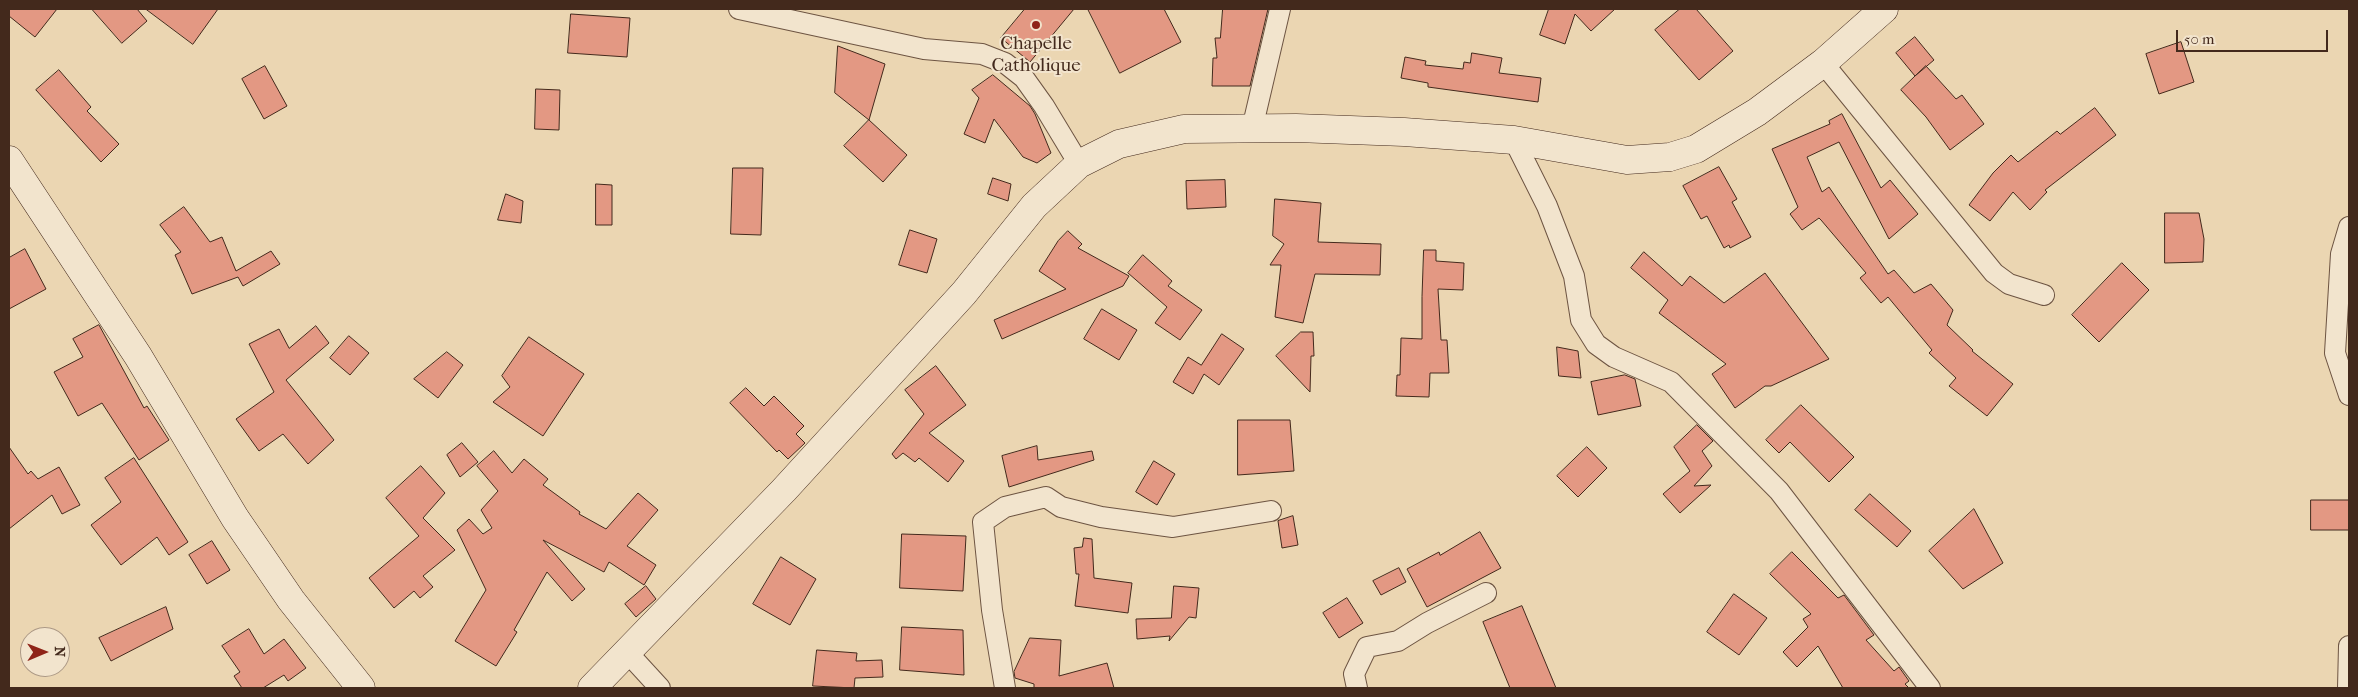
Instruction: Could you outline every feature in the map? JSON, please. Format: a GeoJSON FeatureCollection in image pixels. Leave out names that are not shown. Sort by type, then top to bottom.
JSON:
{"type":"FeatureCollection","features":[{"type":"Feature","properties":{"kind":"street"},"geometry":{"type":"LineString","coordinates":[[739,9],[924,48],[982,54],[1005,63],[1024,78],[1080,164]]}},
{"type":"Feature","properties":{"kind":"street"},"geometry":{"type":"LineString","coordinates":[[1252,129],[1280,9]]}},
{"type":"Feature","properties":{"kind":"street"},"geometry":{"type":"LineString","coordinates":[[592,688],[784,490],[964,293],[1034,206],[1080,164],[1119,144],[1184,129],[1404,132],[1514,140],[1570,152],[1627,160],[1670,157],[1696,149],[1728,132],[1823,63],[1884,9]]}},
{"type":"Feature","properties":{"kind":"street"},"geometry":{"type":"LineString","coordinates":[[1823,63],[1994,273],[2009,284],[2044,295]]}},
{"type":"Feature","properties":{"kind":"street"},"geometry":{"type":"LineString","coordinates":[[1514,140],[1550,215],[1574,276],[1581,320],[1596,344],[1614,357],[1671,382],[1779,491],[1930,688]]}},
{"type":"Feature","properties":{"kind":"street"},"geometry":{"type":"LineString","coordinates":[[9,160],[138,356],[235,518],[291,600],[361,688]]}},
{"type":"Feature","properties":{"kind":"street"},"geometry":{"type":"LineString","coordinates":[[2349,226],[2342,254],[2335,353],[2349,395]]}},
{"type":"Feature","properties":{"kind":"street"},"geometry":{"type":"LineString","coordinates":[[1006,688],[992,610],[983,522],[1005,507],[1046,497],[1061,507],[1102,517],[1173,527],[1271,511]]}},
{"type":"Feature","properties":{"kind":"street"},"geometry":{"type":"LineString","coordinates":[[1358,688],[1354,674],[1367,647],[1398,641],[1427,623],[1486,593]]}},
{"type":"Feature","properties":{"kind":"street"},"geometry":{"type":"LineString","coordinates":[[2348,688],[2349,646]]}},
{"type":"Feature","properties":{"kind":"street"},"geometry":{"type":"LineString","coordinates":[[627,652],[660,688]]}},
{"type":"Feature","properties":{"kind":"building"},"geometry":{"type":"Polygon","coordinates":[[[9,9],[57,9],[35,37],[9,16],[9,9]]]}},
{"type":"Feature","properties":{"kind":"building"},"geometry":{"type":"Polygon","coordinates":[[[92,9],[137,9],[147,21],[122,43],[92,9]]]}},
{"type":"Feature","properties":{"kind":"building"},"geometry":{"type":"Polygon","coordinates":[[[146,9],[218,9],[193,44],[146,9]]]}},
{"type":"Feature","properties":{"kind":"building","name":"Chapelle Catholique"},"geometry":{"type":"Polygon","coordinates":[[[1025,9],[1074,9],[1030,62],[1001,38],[1025,9]]]}},
{"type":"Feature","properties":{"kind":"building"},"geometry":{"type":"Polygon","coordinates":[[[1088,9],[1164,9],[1181,42],[1120,73],[1088,9]]]}},
{"type":"Feature","properties":{"kind":"building"},"geometry":{"type":"Polygon","coordinates":[[[1223,9],[1268,9],[1250,86],[1212,86],[1213,58],[1217,58],[1215,38],[1220,38],[1223,9]]]}},
{"type":"Feature","properties":{"kind":"building"},"geometry":{"type":"Polygon","coordinates":[[[1549,9],[1615,9],[1591,31],[1575,14],[1565,44],[1540,35],[1549,9]]]}},
{"type":"Feature","properties":{"kind":"building"},"geometry":{"type":"Polygon","coordinates":[[[1680,9],[1696,9],[1733,51],[1699,80],[1655,30],[1680,9]]]}},
{"type":"Feature","properties":{"kind":"building"},"geometry":{"type":"Polygon","coordinates":[[[571,14],[630,18],[627,57],[568,53],[571,14]]]}},
{"type":"Feature","properties":{"kind":"building"},"geometry":{"type":"Polygon","coordinates":[[[1915,37],[1934,60],[1915,76],[1896,53],[1915,37]]]}},
{"type":"Feature","properties":{"kind":"building"},"geometry":{"type":"Polygon","coordinates":[[[2181,42],[2194,82],[2159,94],[2146,54],[2181,42]]]}},
{"type":"Feature","properties":{"kind":"building"},"geometry":{"type":"Polygon","coordinates":[[[838,46],[885,64],[869,120],[835,93],[838,46]]]}},
{"type":"Feature","properties":{"kind":"building"},"geometry":{"type":"Polygon","coordinates":[[[1472,53],[1502,58],[1499,73],[1541,78],[1538,102],[1428,87],[1428,83],[1401,78],[1405,57],[1426,61],[1425,65],[1463,69],[1464,62],[1470,63],[1472,53]]]}},
{"type":"Feature","properties":{"kind":"building"},"geometry":{"type":"Polygon","coordinates":[[[265,66],[287,106],[264,119],[242,79],[265,66]]]}},
{"type":"Feature","properties":{"kind":"building"},"geometry":{"type":"Polygon","coordinates":[[[1926,66],[1956,99],[1962,95],[1984,124],[1950,150],[1926,117],[1901,90],[1926,66]]]}},
{"type":"Feature","properties":{"kind":"building"},"geometry":{"type":"Polygon","coordinates":[[[59,70],[91,107],[87,111],[119,144],[101,162],[36,90],[59,70]]]}},
{"type":"Feature","properties":{"kind":"building"},"geometry":{"type":"Polygon","coordinates":[[[993,75],[1030,106],[1035,114],[1051,153],[1037,163],[1023,157],[994,119],[985,143],[964,134],[979,98],[972,90],[993,75]]]}},
{"type":"Feature","properties":{"kind":"building"},"geometry":{"type":"Polygon","coordinates":[[[536,89],[560,90],[559,130],[535,129],[536,89]]]}},
{"type":"Feature","properties":{"kind":"building"},"geometry":{"type":"Polygon","coordinates":[[[2095,108],[2116,135],[2045,190],[2047,192],[2030,210],[2013,192],[1990,221],[1969,205],[1993,173],[2011,155],[2018,162],[2057,131],[2060,134],[2095,108]]]}},
{"type":"Feature","properties":{"kind":"building"},"geometry":{"type":"Polygon","coordinates":[[[1842,114],[1881,188],[1890,180],[1918,214],[1889,239],[1839,142],[1807,157],[1822,192],[1829,187],[1888,274],[1894,270],[1914,293],[1931,284],[1953,310],[1947,325],[1972,351],[2013,384],[1987,416],[1949,386],[1956,378],[1929,353],[1932,350],[1888,297],[1881,303],[1860,278],[1866,273],[1821,220],[1819,218],[1802,230],[1790,214],[1798,207],[1772,149],[1830,124],[1829,121],[1842,114]]]}},
{"type":"Feature","properties":{"kind":"building"},"geometry":{"type":"Polygon","coordinates":[[[869,120],[907,155],[883,182],[844,146],[869,120]]]}},
{"type":"Feature","properties":{"kind":"building"},"geometry":{"type":"Polygon","coordinates":[[[1719,167],[1737,199],[1732,202],[1751,237],[1730,248],[1729,245],[1724,248],[1707,216],[1701,219],[1683,186],[1719,167]]]}},
{"type":"Feature","properties":{"kind":"building"},"geometry":{"type":"Polygon","coordinates":[[[733,168],[763,168],[761,235],[731,234],[733,168]]]}},
{"type":"Feature","properties":{"kind":"building"},"geometry":{"type":"Polygon","coordinates":[[[993,178],[1011,184],[1008,201],[988,194],[993,178]]]}},
{"type":"Feature","properties":{"kind":"building"},"geometry":{"type":"Polygon","coordinates":[[[1225,180],[1226,207],[1187,209],[1186,181],[1225,180]]]}},
{"type":"Feature","properties":{"kind":"building"},"geometry":{"type":"Polygon","coordinates":[[[596,184],[612,185],[612,225],[596,225],[596,184]]]}},
{"type":"Feature","properties":{"kind":"building"},"geometry":{"type":"Polygon","coordinates":[[[506,194],[523,201],[521,223],[498,220],[506,194]]]}},
{"type":"Feature","properties":{"kind":"building"},"geometry":{"type":"Polygon","coordinates":[[[1275,199],[1321,203],[1318,242],[1381,244],[1380,275],[1315,274],[1303,323],[1275,317],[1281,265],[1270,265],[1284,244],[1273,236],[1275,199]]]}},
{"type":"Feature","properties":{"kind":"building"},"geometry":{"type":"Polygon","coordinates":[[[184,207],[210,242],[222,237],[236,271],[271,251],[280,264],[243,286],[238,277],[192,294],[175,255],[181,252],[160,225],[184,207]]]}},
{"type":"Feature","properties":{"kind":"building"},"geometry":{"type":"Polygon","coordinates":[[[2165,213],[2199,213],[2204,239],[2203,262],[2165,263],[2165,213]]]}},
{"type":"Feature","properties":{"kind":"building"},"geometry":{"type":"Polygon","coordinates":[[[910,230],[937,239],[927,273],[899,265],[910,230]]]}},
{"type":"Feature","properties":{"kind":"building"},"geometry":{"type":"Polygon","coordinates":[[[1068,231],[1082,244],[1078,248],[1129,276],[1123,286],[1002,339],[994,320],[1066,289],[1039,271],[1058,241],[1068,231]]]}},
{"type":"Feature","properties":{"kind":"building"},"geometry":{"type":"Polygon","coordinates":[[[25,249],[46,289],[9,309],[9,258],[25,249]]]}},
{"type":"Feature","properties":{"kind":"building"},"geometry":{"type":"Polygon","coordinates":[[[1424,250],[1436,250],[1436,261],[1464,263],[1463,290],[1438,289],[1441,340],[1447,340],[1449,373],[1430,373],[1429,397],[1396,396],[1397,375],[1400,375],[1401,338],[1422,339],[1424,250]]]}},
{"type":"Feature","properties":{"kind":"building"},"geometry":{"type":"Polygon","coordinates":[[[1644,252],[1682,286],[1690,276],[1724,303],[1765,273],[1829,359],[1771,386],[1765,386],[1735,408],[1712,374],[1726,364],[1659,313],[1668,300],[1631,268],[1644,252]]]}},
{"type":"Feature","properties":{"kind":"building"},"geometry":{"type":"Polygon","coordinates":[[[1143,255],[1172,281],[1168,286],[1202,310],[1180,340],[1155,323],[1167,307],[1128,273],[1143,255]]]}},
{"type":"Feature","properties":{"kind":"building"},"geometry":{"type":"Polygon","coordinates":[[[2122,263],[2149,290],[2099,342],[2072,315],[2122,263]]]}},
{"type":"Feature","properties":{"kind":"building"},"geometry":{"type":"Polygon","coordinates":[[[1102,309],[1137,330],[1119,360],[1084,339],[1102,309]]]}},
{"type":"Feature","properties":{"kind":"building"},"geometry":{"type":"Polygon","coordinates":[[[99,325],[144,408],[147,406],[169,440],[139,460],[102,403],[78,416],[54,372],[83,357],[73,339],[99,325]]]}},
{"type":"Feature","properties":{"kind":"building"},"geometry":{"type":"Polygon","coordinates":[[[316,326],[329,343],[286,380],[334,440],[308,464],[283,434],[259,451],[236,419],[274,392],[249,344],[279,329],[289,348],[316,326]]]}},
{"type":"Feature","properties":{"kind":"building"},"geometry":{"type":"Polygon","coordinates":[[[1301,332],[1313,332],[1314,356],[1311,356],[1310,392],[1276,356],[1301,332]]]}},
{"type":"Feature","properties":{"kind":"building"},"geometry":{"type":"Polygon","coordinates":[[[1222,334],[1244,349],[1219,385],[1204,374],[1193,394],[1173,382],[1188,357],[1201,365],[1222,334]]]}},
{"type":"Feature","properties":{"kind":"building"},"geometry":{"type":"Polygon","coordinates":[[[349,336],[369,353],[350,375],[330,358],[349,336]]]}},
{"type":"Feature","properties":{"kind":"building"},"geometry":{"type":"Polygon","coordinates":[[[529,337],[584,374],[543,436],[493,402],[510,387],[502,376],[529,337]]]}},
{"type":"Feature","properties":{"kind":"building"},"geometry":{"type":"Polygon","coordinates":[[[1557,347],[1578,351],[1581,378],[1559,376],[1557,347]]]}},
{"type":"Feature","properties":{"kind":"building"},"geometry":{"type":"Polygon","coordinates":[[[447,352],[463,365],[438,398],[414,379],[447,352]]]}},
{"type":"Feature","properties":{"kind":"building"},"geometry":{"type":"Polygon","coordinates":[[[936,366],[966,405],[929,433],[964,461],[948,482],[919,458],[915,462],[903,453],[896,459],[892,454],[924,414],[905,390],[936,366]]]}},
{"type":"Feature","properties":{"kind":"building"},"geometry":{"type":"Polygon","coordinates":[[[1625,375],[1635,379],[1641,406],[1598,415],[1591,382],[1625,375]]]}},
{"type":"Feature","properties":{"kind":"building"},"geometry":{"type":"Polygon","coordinates":[[[746,388],[764,406],[774,396],[804,426],[796,434],[805,443],[788,459],[779,450],[777,452],[730,403],[746,388]]]}},
{"type":"Feature","properties":{"kind":"building"},"geometry":{"type":"Polygon","coordinates":[[[1801,405],[1854,457],[1829,482],[1790,442],[1779,453],[1766,440],[1801,405]]]}},
{"type":"Feature","properties":{"kind":"building"},"geometry":{"type":"Polygon","coordinates":[[[1238,420],[1290,420],[1294,471],[1238,475],[1238,420]]]}},
{"type":"Feature","properties":{"kind":"building"},"geometry":{"type":"Polygon","coordinates":[[[1697,425],[1713,441],[1702,451],[1712,466],[1694,486],[1711,485],[1680,513],[1663,494],[1690,471],[1674,447],[1697,425]]]}},
{"type":"Feature","properties":{"kind":"building"},"geometry":{"type":"Polygon","coordinates":[[[462,443],[478,462],[460,477],[447,455],[462,443]]]}},
{"type":"Feature","properties":{"kind":"building"},"geometry":{"type":"Polygon","coordinates":[[[1037,446],[1038,460],[1092,451],[1094,460],[1009,487],[1002,456],[1037,446]]]}},
{"type":"Feature","properties":{"kind":"building"},"geometry":{"type":"Polygon","coordinates":[[[9,447],[28,474],[31,471],[38,479],[59,467],[80,505],[62,514],[52,495],[9,529],[9,447]]]}},
{"type":"Feature","properties":{"kind":"building"},"geometry":{"type":"Polygon","coordinates":[[[1587,447],[1607,468],[1578,497],[1557,476],[1587,447]]]}},
{"type":"Feature","properties":{"kind":"building"},"geometry":{"type":"Polygon","coordinates":[[[494,451],[512,473],[524,459],[548,479],[543,485],[580,512],[579,514],[606,529],[638,493],[658,510],[627,546],[656,565],[644,585],[609,562],[604,572],[543,540],[585,589],[572,601],[547,572],[514,630],[517,632],[496,666],[455,641],[486,590],[457,530],[469,519],[483,534],[492,528],[481,510],[498,491],[477,466],[494,451]]]}},
{"type":"Feature","properties":{"kind":"building"},"geometry":{"type":"Polygon","coordinates":[[[134,458],[188,542],[169,555],[157,537],[121,565],[91,525],[121,502],[105,478],[134,458]]]}},
{"type":"Feature","properties":{"kind":"building"},"geometry":{"type":"Polygon","coordinates":[[[1154,461],[1175,474],[1157,505],[1136,492],[1154,461]]]}},
{"type":"Feature","properties":{"kind":"building"},"geometry":{"type":"Polygon","coordinates":[[[421,466],[445,493],[423,518],[455,550],[423,576],[433,587],[420,598],[414,591],[394,608],[369,578],[419,536],[386,498],[421,466]]]}},
{"type":"Feature","properties":{"kind":"building"},"geometry":{"type":"Polygon","coordinates":[[[1870,494],[1911,531],[1897,547],[1855,510],[1870,494]]]}},
{"type":"Feature","properties":{"kind":"building"},"geometry":{"type":"Polygon","coordinates":[[[2311,500],[2349,500],[2349,530],[2311,530],[2311,500]]]}},
{"type":"Feature","properties":{"kind":"building"},"geometry":{"type":"Polygon","coordinates":[[[1974,509],[2003,563],[1963,589],[1929,551],[1974,509]]]}},
{"type":"Feature","properties":{"kind":"building"},"geometry":{"type":"Polygon","coordinates":[[[1293,516],[1298,545],[1282,548],[1278,521],[1293,516]]]}},
{"type":"Feature","properties":{"kind":"building"},"geometry":{"type":"Polygon","coordinates":[[[1480,532],[1501,568],[1427,607],[1407,569],[1439,552],[1440,555],[1480,532]]]}},
{"type":"Feature","properties":{"kind":"building"},"geometry":{"type":"Polygon","coordinates":[[[902,534],[966,536],[963,591],[900,588],[902,534]]]}},
{"type":"Feature","properties":{"kind":"building"},"geometry":{"type":"Polygon","coordinates":[[[1084,538],[1092,539],[1094,578],[1132,583],[1128,613],[1075,606],[1079,574],[1076,574],[1074,548],[1082,547],[1084,538]]]}},
{"type":"Feature","properties":{"kind":"building"},"geometry":{"type":"Polygon","coordinates":[[[212,541],[230,570],[207,584],[189,555],[212,541]]]}},
{"type":"Feature","properties":{"kind":"building"},"geometry":{"type":"Polygon","coordinates":[[[1792,552],[1838,598],[1844,595],[1874,635],[1866,640],[1894,671],[1899,667],[1909,681],[1905,684],[1909,688],[1843,688],[1818,646],[1797,667],[1783,652],[1808,627],[1803,619],[1811,614],[1770,574],[1792,552]]]}},
{"type":"Feature","properties":{"kind":"building"},"geometry":{"type":"Polygon","coordinates":[[[781,557],[816,579],[790,625],[753,604],[781,557]]]}},
{"type":"Feature","properties":{"kind":"building"},"geometry":{"type":"Polygon","coordinates":[[[1399,568],[1406,582],[1381,595],[1373,581],[1399,568]]]}},
{"type":"Feature","properties":{"kind":"building"},"geometry":{"type":"Polygon","coordinates":[[[646,586],[656,599],[636,617],[625,604],[646,586]]]}},
{"type":"Feature","properties":{"kind":"building"},"geometry":{"type":"Polygon","coordinates":[[[1174,586],[1199,588],[1196,618],[1189,617],[1169,641],[1170,636],[1137,639],[1136,619],[1171,618],[1174,586]]]}},
{"type":"Feature","properties":{"kind":"building"},"geometry":{"type":"Polygon","coordinates":[[[1734,594],[1767,618],[1739,655],[1707,632],[1734,594]]]}},
{"type":"Feature","properties":{"kind":"building"},"geometry":{"type":"Polygon","coordinates":[[[1347,598],[1363,623],[1339,638],[1323,613],[1347,598]]]}},
{"type":"Feature","properties":{"kind":"building"},"geometry":{"type":"Polygon","coordinates":[[[1522,606],[1556,688],[1510,688],[1483,622],[1522,606]]]}},
{"type":"Feature","properties":{"kind":"building"},"geometry":{"type":"Polygon","coordinates":[[[166,607],[173,629],[111,661],[99,638],[166,607]]]}},
{"type":"Feature","properties":{"kind":"building"},"geometry":{"type":"Polygon","coordinates":[[[902,627],[963,630],[964,675],[900,670],[902,627]]]}},
{"type":"Feature","properties":{"kind":"building"},"geometry":{"type":"Polygon","coordinates":[[[249,629],[264,654],[284,639],[306,668],[288,681],[284,675],[263,688],[242,688],[234,676],[240,672],[222,646],[249,629]]]}},
{"type":"Feature","properties":{"kind":"building"},"geometry":{"type":"Polygon","coordinates":[[[1030,638],[1061,640],[1059,676],[1107,663],[1114,688],[1034,688],[1034,684],[1015,678],[1014,672],[1030,638]]]}},
{"type":"Feature","properties":{"kind":"building"},"geometry":{"type":"Polygon","coordinates":[[[817,650],[857,653],[856,661],[882,660],[883,677],[855,678],[854,688],[813,686],[817,650]]]}},
{"type":"Feature","properties":{"kind":"place","name":"Chapelle Catholique"},"geometry":{"type":"Point","coordinates":[1036,25]}}]}
